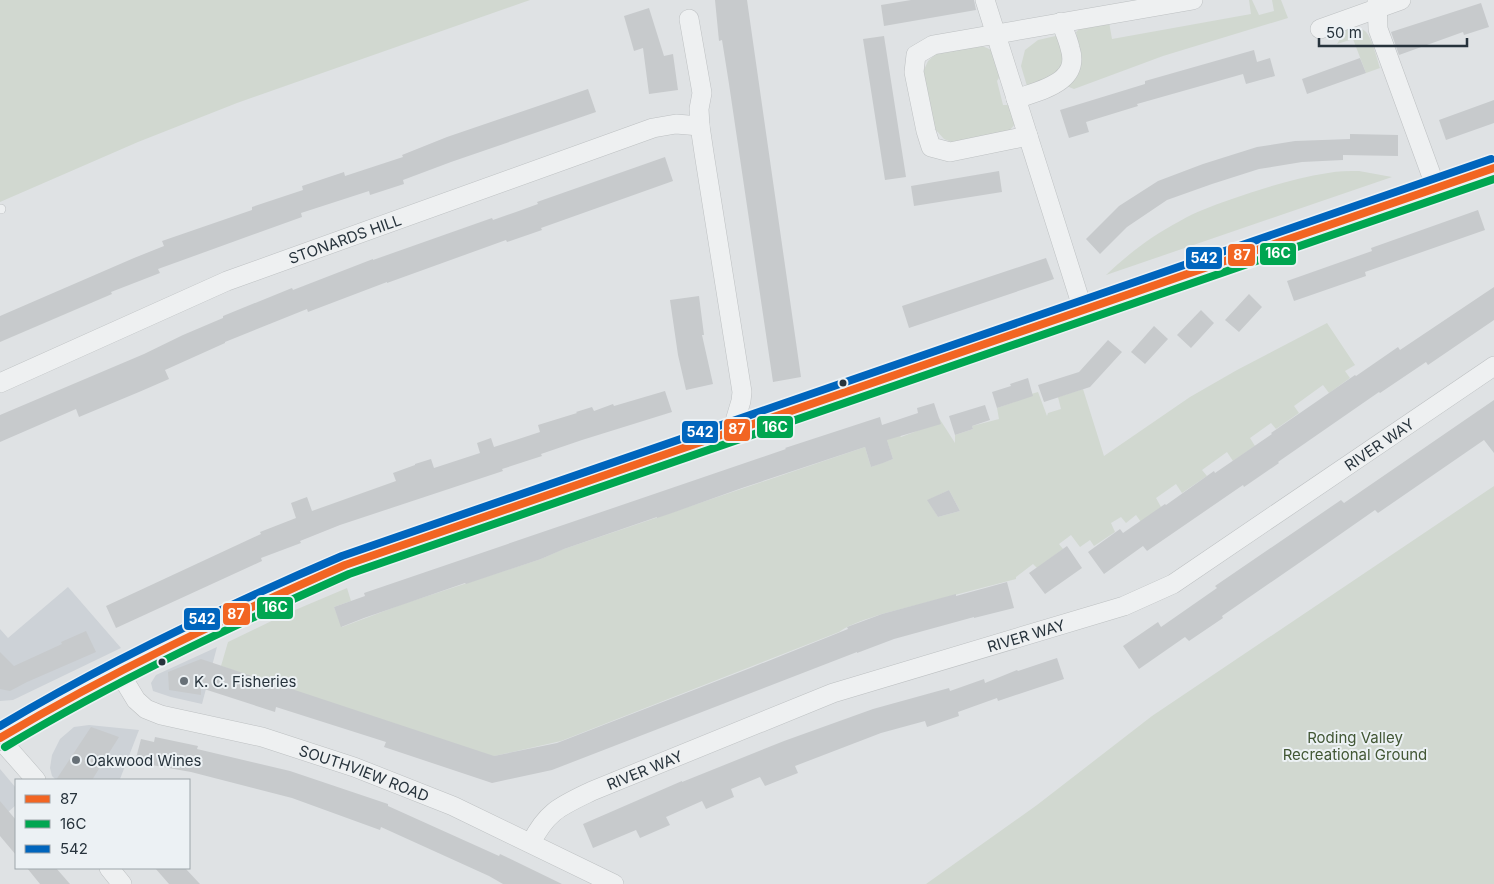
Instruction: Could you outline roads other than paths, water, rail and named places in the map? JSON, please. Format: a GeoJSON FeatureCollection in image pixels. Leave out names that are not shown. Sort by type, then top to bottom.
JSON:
{"type":"FeatureCollection","features":[{"type":"Feature","properties":{"kind":"street"},"geometry":{"type":"LineString","coordinates":[[985,0],[1083,310]]}},
{"type":"Feature","properties":{"kind":"street"},"geometry":{"type":"LineString","coordinates":[[1028,136],[950,152],[932,147],[926,131],[914,72],[916,55],[933,45],[1193,0]]}},
{"type":"Feature","properties":{"kind":"street"},"geometry":{"type":"LineString","coordinates":[[1320,29],[1377,4],[1402,0]]}},
{"type":"Feature","properties":{"kind":"street"},"geometry":{"type":"LineString","coordinates":[[1377,4],[1378,29],[1436,188]]}},
{"type":"Feature","properties":{"kind":"street"},"geometry":{"type":"LineString","coordinates":[[689,19],[702,93],[700,126],[742,392],[732,431]]}},
{"type":"Feature","properties":{"kind":"street"},"geometry":{"type":"LineString","coordinates":[[1016,99],[1056,85],[1067,75],[1072,62],[1071,49],[1061,22]]}},
{"type":"Feature","properties":{"kind":"street","name":"STONARDS HILL"},"geometry":{"type":"LineString","coordinates":[[0,384],[227,281],[653,128],[676,124],[700,126]]}},
{"type":"Feature","properties":{"kind":"street"},"geometry":{"type":"LineString","coordinates":[[35,779],[0,738],[47,710],[119,672],[244,610],[345,565],[1494,168]]}},
{"type":"Feature","properties":{"kind":"street","name":"RIVER WAY"},"geometry":{"type":"LineString","coordinates":[[531,843],[539,827],[549,815],[575,799],[833,692],[1124,606],[1173,584],[1494,366]]}},
{"type":"Feature","properties":{"kind":"street","name":"SOUTHVIEW ROAD"},"geometry":{"type":"LineString","coordinates":[[119,672],[136,700],[146,709],[160,715],[262,736],[354,767],[453,806],[614,884]]}},
{"type":"Feature","properties":{"kind":"street"},"geometry":{"type":"LineString","coordinates":[[110,869],[122,884]]}},
{"type":"Feature","properties":{"kind":"place","name":"K. C. Fisheries"},"geometry":{"type":"Point","coordinates":[184,681]}},
{"type":"Feature","properties":{"kind":"place","name":"Oakwood Wines"},"geometry":{"type":"Point","coordinates":[76,760]}},
{"type":"Feature","properties":{"kind":"park label","name":"Roding Valley Recreational Ground"},"geometry":{"type":"Point","coordinates":[1355,746]}}]}
